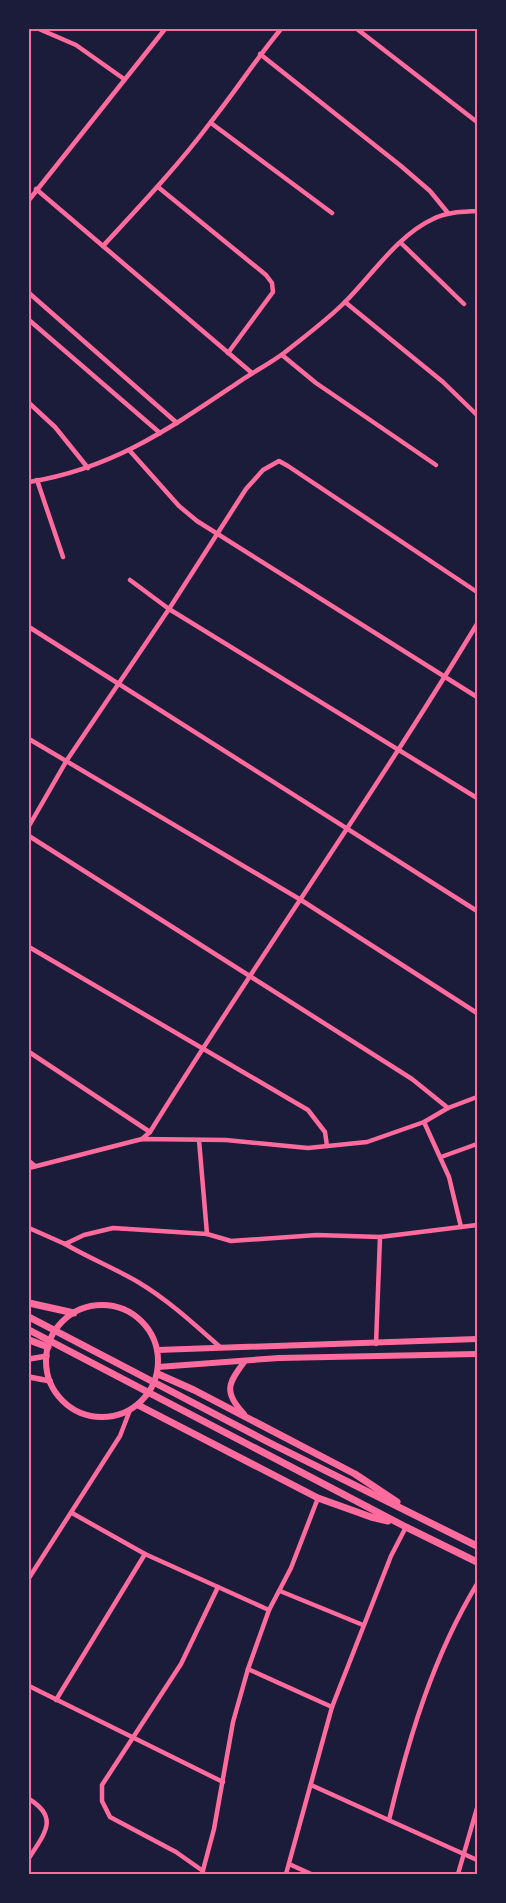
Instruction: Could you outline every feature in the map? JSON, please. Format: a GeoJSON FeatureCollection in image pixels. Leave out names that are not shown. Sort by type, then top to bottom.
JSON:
{"type":"FeatureCollection","features":[{"type":"Feature","properties":{"kind":"highway"},"geometry":{"type":"LineString","coordinates":[[29,1303],[74,1313]]}},
{"type":"Feature","properties":{"kind":"highway"},"geometry":{"type":"LineString","coordinates":[[29,1317],[248,1432],[477,1546]]}},
{"type":"Feature","properties":{"kind":"highway"},"geometry":{"type":"LineString","coordinates":[[29,1330],[406,1528],[477,1562]]}},
{"type":"Feature","properties":{"kind":"highway"},"geometry":{"type":"LineString","coordinates":[[29,1340],[48,1347]]}},
{"type":"Feature","properties":{"kind":"highway"},"geometry":{"type":"LineString","coordinates":[[158,1371],[355,1474],[411,1513]]}},
{"type":"Feature","properties":{"kind":"highway"},"geometry":{"type":"LineString","coordinates":[[138,1405],[318,1498],[371,1517],[396,1522]]}},
{"type":"Feature","properties":{"kind":"main road"},"geometry":{"type":"LineString","coordinates":[[99,1306],[125,1310],[146,1326],[157,1350],[158,1371],[150,1392],[138,1405],[130,1410],[105,1417],[88,1415],[65,1403],[50,1381],[46,1356],[48,1347],[61,1324],[74,1313],[99,1306]]}},
{"type":"Feature","properties":{"kind":"main road"},"geometry":{"type":"LineString","coordinates":[[157,1350],[376,1344],[477,1339]]}},
{"type":"Feature","properties":{"kind":"main road"},"geometry":{"type":"LineString","coordinates":[[311,1346],[312,1358]]}},
{"type":"Feature","properties":{"kind":"main road"},"geometry":{"type":"LineString","coordinates":[[158,1371],[245,1360],[477,1354]]}},
{"type":"Feature","properties":{"kind":"main road"},"geometry":{"type":"LineString","coordinates":[[29,1359],[46,1356]]}},
{"type":"Feature","properties":{"kind":"main road"},"geometry":{"type":"LineString","coordinates":[[245,1360],[230,1383],[230,1396],[248,1419]]}},
{"type":"Feature","properties":{"kind":"main road"},"geometry":{"type":"LineString","coordinates":[[29,1377],[50,1381]]}},
{"type":"Feature","properties":{"kind":"street"},"geometry":{"type":"LineString","coordinates":[[39,29],[76,45],[124,78]]}},
{"type":"Feature","properties":{"kind":"street"},"geometry":{"type":"LineString","coordinates":[[29,200],[124,78],[165,29]]}},
{"type":"Feature","properties":{"kind":"street"},"geometry":{"type":"LineString","coordinates":[[103,246],[158,187],[211,123],[260,54],[281,29]]}},
{"type":"Feature","properties":{"kind":"street"},"geometry":{"type":"LineString","coordinates":[[357,29],[477,122]]}},
{"type":"Feature","properties":{"kind":"street"},"geometry":{"type":"LineString","coordinates":[[260,54],[401,166],[430,191],[448,214]]}},
{"type":"Feature","properties":{"kind":"street"},"geometry":{"type":"LineString","coordinates":[[211,123],[332,213]]}},
{"type":"Feature","properties":{"kind":"street"},"geometry":{"type":"LineString","coordinates":[[158,187],[266,275],[272,283],[273,292],[228,353]]}},
{"type":"Feature","properties":{"kind":"street"},"geometry":{"type":"LineString","coordinates":[[36,189],[252,372]]}},
{"type":"Feature","properties":{"kind":"street"},"geometry":{"type":"LineString","coordinates":[[29,482],[88,468],[130,450],[177,423],[252,372],[282,355],[345,302],[368,273],[417,228],[433,218],[448,214],[477,211]]}},
{"type":"Feature","properties":{"kind":"street"},"geometry":{"type":"LineString","coordinates":[[401,243],[464,304]]}},
{"type":"Feature","properties":{"kind":"street"},"geometry":{"type":"LineString","coordinates":[[29,293],[177,423]]}},
{"type":"Feature","properties":{"kind":"street"},"geometry":{"type":"LineString","coordinates":[[345,302],[443,382],[477,415]]}},
{"type":"Feature","properties":{"kind":"street"},"geometry":{"type":"LineString","coordinates":[[29,320],[160,433]]}},
{"type":"Feature","properties":{"kind":"street"},"geometry":{"type":"LineString","coordinates":[[282,355],[316,383],[436,465]]}},
{"type":"Feature","properties":{"kind":"street"},"geometry":{"type":"LineString","coordinates":[[29,404],[55,427],[88,468]]}},
{"type":"Feature","properties":{"kind":"street"},"geometry":{"type":"LineString","coordinates":[[130,450],[179,506],[218,534],[477,697]]}},
{"type":"Feature","properties":{"kind":"street"},"geometry":{"type":"LineString","coordinates":[[29,826],[67,760],[246,489],[263,470],[279,461],[477,592]]}},
{"type":"Feature","properties":{"kind":"street"},"geometry":{"type":"LineString","coordinates":[[37,480],[63,557]]}},
{"type":"Feature","properties":{"kind":"street"},"geometry":{"type":"LineString","coordinates":[[130,580],[169,608],[477,798]]}},
{"type":"Feature","properties":{"kind":"street"},"geometry":{"type":"LineString","coordinates":[[142,1139],[150,1132],[201,1050],[301,900],[477,624]]}},
{"type":"Feature","properties":{"kind":"street"},"geometry":{"type":"LineString","coordinates":[[29,627],[477,911]]}},
{"type":"Feature","properties":{"kind":"street"},"geometry":{"type":"LineString","coordinates":[[29,739],[301,900],[477,1013]]}},
{"type":"Feature","properties":{"kind":"street"},"geometry":{"type":"LineString","coordinates":[[29,836],[412,1079],[448,1108]]}},
{"type":"Feature","properties":{"kind":"street"},"geometry":{"type":"LineString","coordinates":[[29,947],[201,1050],[308,1110],[325,1132],[327,1146]]}},
{"type":"Feature","properties":{"kind":"street"},"geometry":{"type":"LineString","coordinates":[[29,1052],[150,1132]]}},
{"type":"Feature","properties":{"kind":"street"},"geometry":{"type":"LineString","coordinates":[[29,1168],[142,1139],[200,1140],[308,1148],[367,1142],[424,1122],[448,1108],[477,1097]]}},
{"type":"Feature","properties":{"kind":"street"},"geometry":{"type":"LineString","coordinates":[[424,1122],[449,1177],[461,1226]]}},
{"type":"Feature","properties":{"kind":"street"},"geometry":{"type":"LineString","coordinates":[[200,1140],[207,1234]]}},
{"type":"Feature","properties":{"kind":"street"},"geometry":{"type":"LineString","coordinates":[[441,1157],[477,1144]]}},
{"type":"Feature","properties":{"kind":"street"},"geometry":{"type":"LineString","coordinates":[[29,1161],[35,1166]]}},
{"type":"Feature","properties":{"kind":"street"},"geometry":{"type":"LineString","coordinates":[[65,1244],[84,1235],[113,1228],[162,1229],[207,1234],[231,1241],[317,1235],[380,1237],[477,1225]]}},
{"type":"Feature","properties":{"kind":"street"},"geometry":{"type":"LineString","coordinates":[[29,1228],[137,1281],[172,1304],[220,1347]]}},
{"type":"Feature","properties":{"kind":"street"},"geometry":{"type":"LineString","coordinates":[[376,1344],[380,1237]]}},
{"type":"Feature","properties":{"kind":"street"},"geometry":{"type":"LineString","coordinates":[[29,1578],[120,1436],[130,1410]]}},
{"type":"Feature","properties":{"kind":"street"},"geometry":{"type":"LineString","coordinates":[[218,1587],[181,1664],[102,1785],[102,1801],[107,1812],[119,1823],[176,1852],[203,1872],[224,1782],[233,1722],[248,1669],[269,1610],[280,1591],[318,1498]]}},
{"type":"Feature","properties":{"kind":"street"},"geometry":{"type":"LineString","coordinates":[[72,1513],[145,1554],[269,1610]]}},
{"type":"Feature","properties":{"kind":"street"},"geometry":{"type":"LineString","coordinates":[[286,1874],[332,1707],[391,1556],[406,1528]]}},
{"type":"Feature","properties":{"kind":"street"},"geometry":{"type":"LineString","coordinates":[[56,1700],[145,1554]]}},
{"type":"Feature","properties":{"kind":"street"},"geometry":{"type":"LineString","coordinates":[[388,1820],[408,1743],[439,1654],[477,1584]]}},
{"type":"Feature","properties":{"kind":"street"},"geometry":{"type":"LineString","coordinates":[[280,1591],[363,1625]]}},
{"type":"Feature","properties":{"kind":"street"},"geometry":{"type":"LineString","coordinates":[[248,1669],[332,1707]]}},
{"type":"Feature","properties":{"kind":"street"},"geometry":{"type":"LineString","coordinates":[[29,1686],[224,1782]]}},
{"type":"Feature","properties":{"kind":"street"},"geometry":{"type":"LineString","coordinates":[[311,1786],[477,1860]]}},
{"type":"Feature","properties":{"kind":"street"},"geometry":{"type":"LineString","coordinates":[[29,1799],[46,1813],[48,1822],[44,1834],[29,1858]]}},
{"type":"Feature","properties":{"kind":"street"},"geometry":{"type":"LineString","coordinates":[[458,1874],[477,1808]]}},
{"type":"Feature","properties":{"kind":"street"},"geometry":{"type":"LineString","coordinates":[[289,1864],[311,1874]]}}]}
